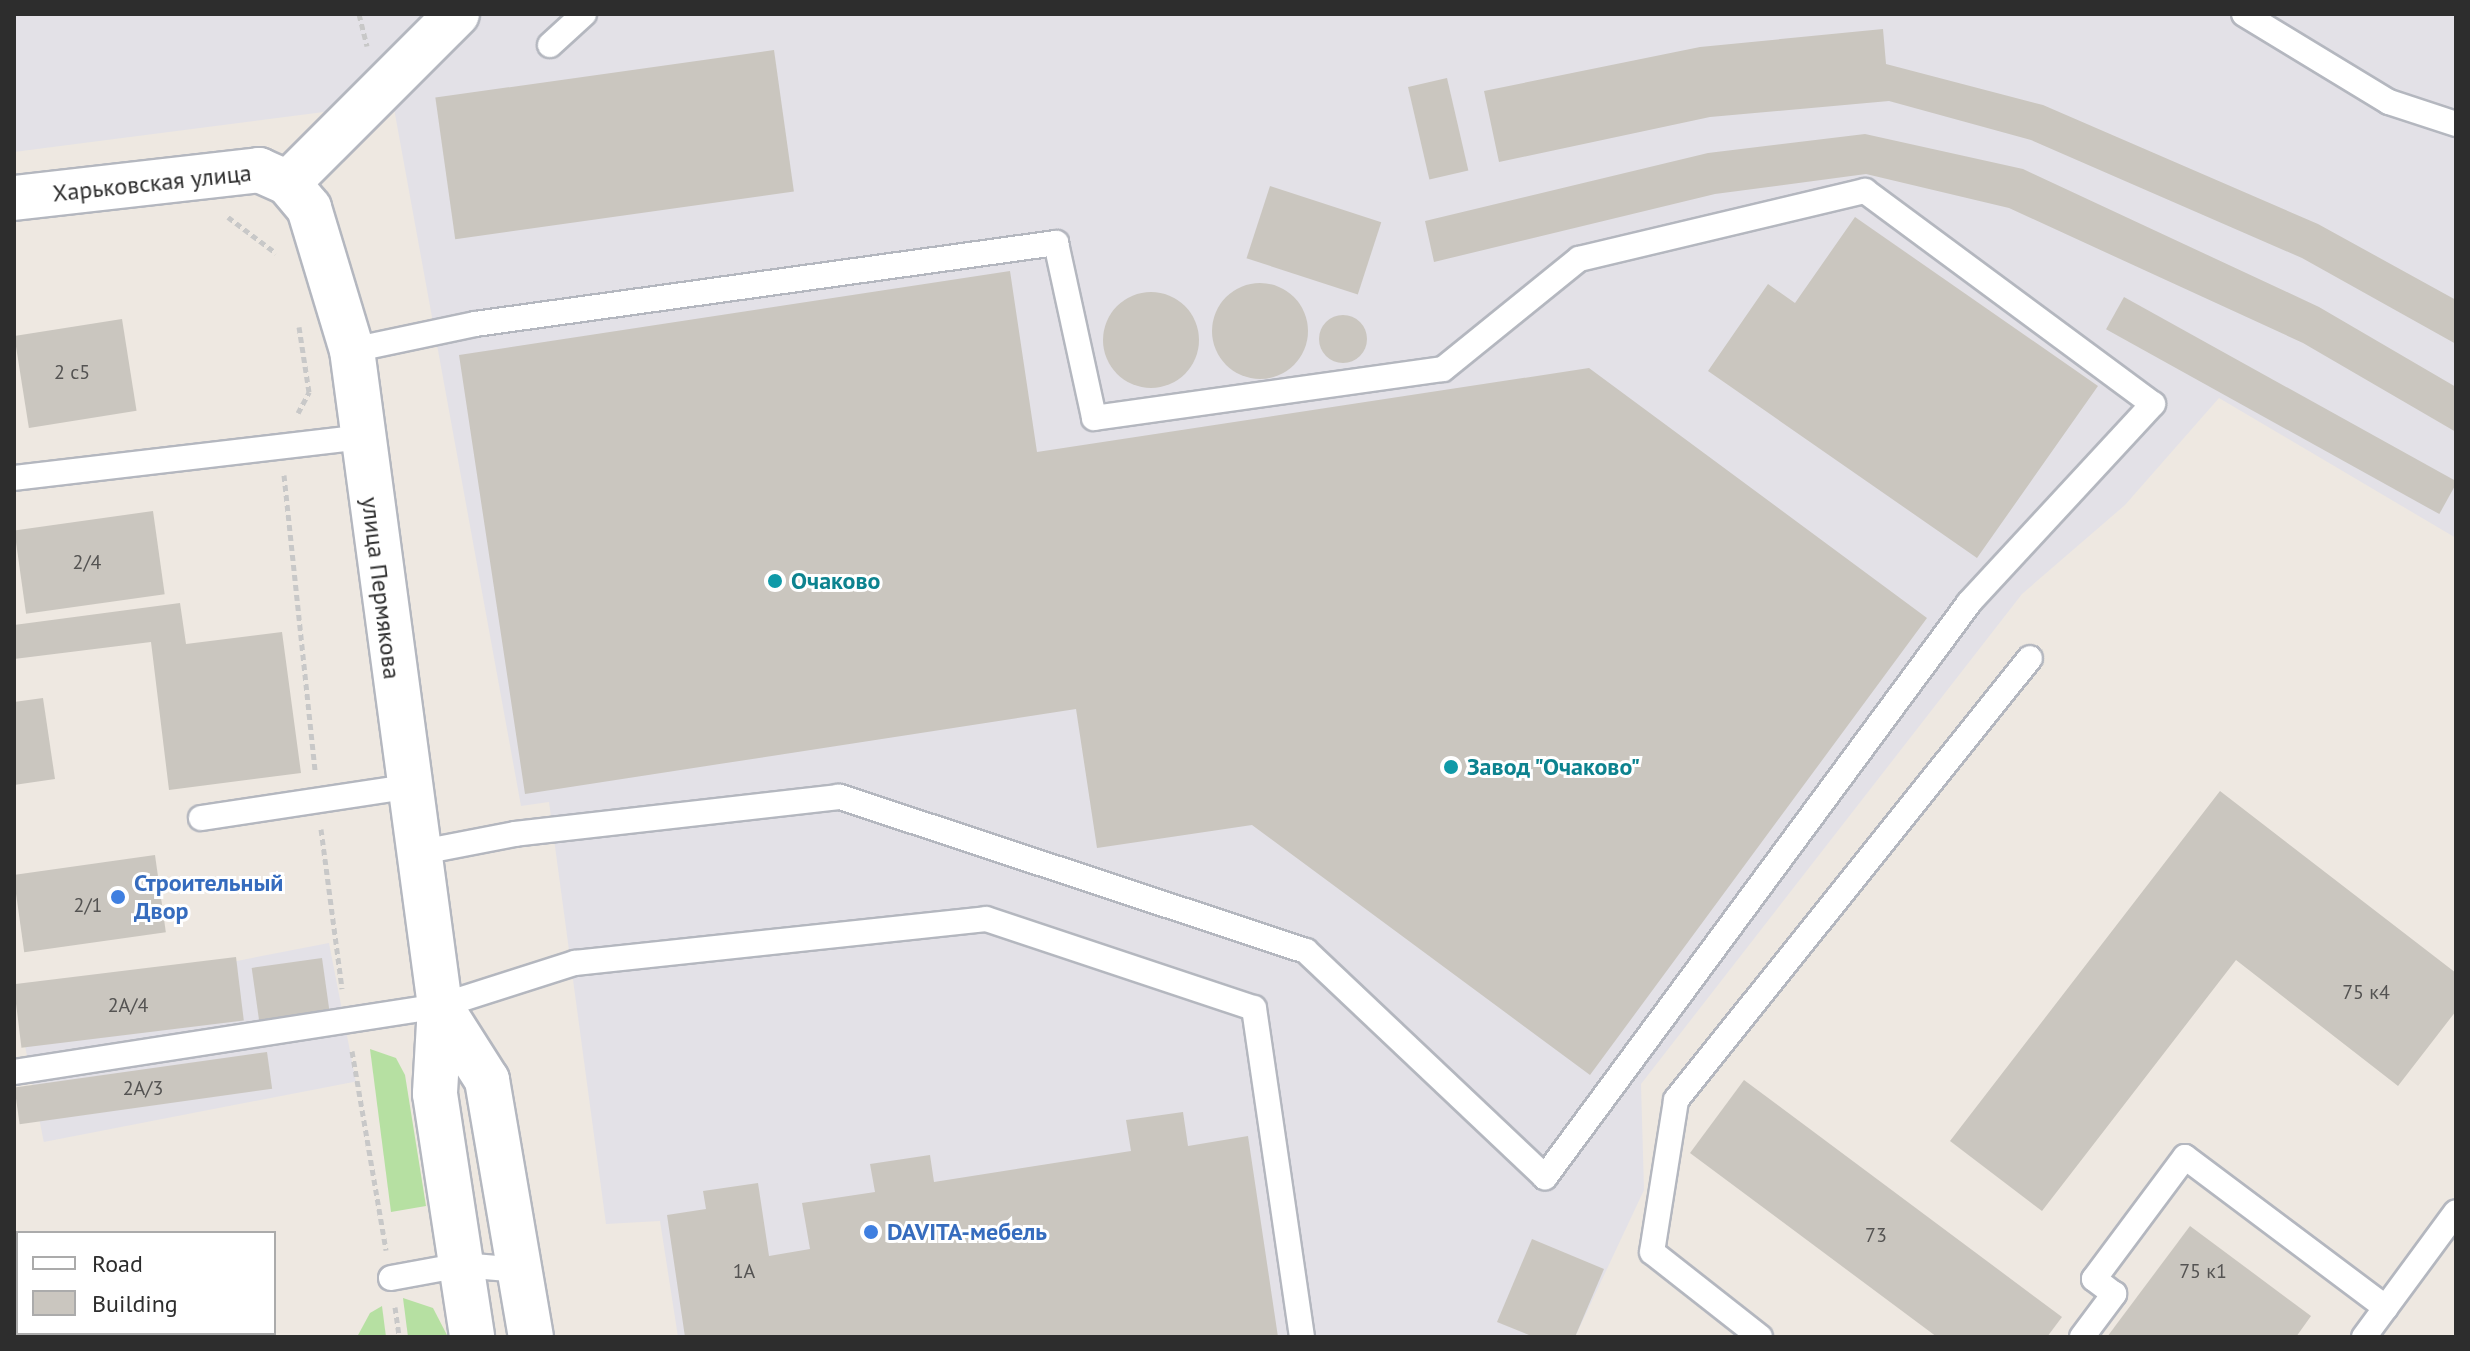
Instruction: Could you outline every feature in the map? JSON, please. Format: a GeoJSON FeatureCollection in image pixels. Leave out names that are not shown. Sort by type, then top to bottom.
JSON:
{"type":"FeatureCollection","features":[{"type":"Feature","properties":{"kind":"street"},"geometry":{"type":"LineString","coordinates":[[288,183],[457,14]]}},
{"type":"Feature","properties":{"kind":"street","name":"Харьковская улица"},"geometry":{"type":"LineString","coordinates":[[14,198],[259,170],[288,183]]}},
{"type":"Feature","properties":{"kind":"street","name":"улица Пермякова"},"geometry":{"type":"LineString","coordinates":[[288,183],[309,208],[352,350],[406,787],[440,1006],[435,1094],[472,1337]]}},
{"type":"Feature","properties":{"kind":"street","name":"улица Пермякова"},"geometry":{"type":"LineString","coordinates":[[440,1006],[487,1080],[531,1337]]}},
{"type":"Feature","properties":{"kind":"lane"},"geometry":{"type":"LineString","coordinates":[[550,45],[584,14]]}},
{"type":"Feature","properties":{"kind":"lane"},"geometry":{"type":"LineString","coordinates":[[2244,14],[2389,102],[2456,124]]}},
{"type":"Feature","properties":{"kind":"lane"},"geometry":{"type":"LineString","coordinates":[[352,350],[475,324],[1056,243],[1094,418],[1443,369],[1579,259],[1865,191],[2153,404],[1969,603],[1545,1177],[1306,951],[839,797],[515,834],[417,853]]}},
{"type":"Feature","properties":{"kind":"lane"},"geometry":{"type":"LineString","coordinates":[[14,478],[363,437]]}},
{"type":"Feature","properties":{"kind":"lane"},"geometry":{"type":"LineString","coordinates":[[1760,1337],[1652,1252],[1676,1100],[2030,658]]}},
{"type":"Feature","properties":{"kind":"lane"},"geometry":{"type":"LineString","coordinates":[[201,818],[406,787]]}},
{"type":"Feature","properties":{"kind":"lane"},"geometry":{"type":"LineString","coordinates":[[14,1072],[440,1006],[560,966],[986,919],[1254,1008],[1302,1337]]}},
{"type":"Feature","properties":{"kind":"lane"},"geometry":{"type":"LineString","coordinates":[[2082,1337],[2114,1294],[2094,1279],[2185,1157],[2386,1308]]}},
{"type":"Feature","properties":{"kind":"lane"},"geometry":{"type":"LineString","coordinates":[[2364,1337],[2456,1212]]}},
{"type":"Feature","properties":{"kind":"lane"},"geometry":{"type":"LineString","coordinates":[[391,1278],[462,1265],[520,1270]]}},
{"type":"Feature","properties":{"kind":"path"},"geometry":{"type":"LineString","coordinates":[[359,14],[371,59]]}},
{"type":"Feature","properties":{"kind":"path"},"geometry":{"type":"LineString","coordinates":[[212,213],[239,220],[271,244],[284,265]]}},
{"type":"Feature","properties":{"kind":"path"},"geometry":{"type":"LineString","coordinates":[[297,319],[309,392],[281,446],[318,801],[347,1022],[399,1337]]}},
{"type":"Feature","properties":{"kind":"shaded area"},"geometry":{"type":"Polygon","coordinates":[[[14,14],[2456,14],[2456,538],[2219,398],[2125,505],[2022,594],[1641,1084],[1644,1190],[1575,1337],[678,1337],[660,1221],[606,1224],[549,802],[521,806],[393,103],[14,152],[14,14]]]}},
{"type":"Feature","properties":{"kind":"shaded area"},"geometry":{"type":"Polygon","coordinates":[[[329,943],[356,1081],[44,1142],[17,1004],[329,943]]]}},
{"type":"Feature","properties":{"kind":"green space"},"geometry":{"type":"Polygon","coordinates":[[[370,1049],[396,1058],[405,1075],[426,1206],[391,1212],[370,1049]]]}},
{"type":"Feature","properties":{"kind":"green space"},"geometry":{"type":"Polygon","coordinates":[[[403,1298],[433,1308],[448,1337],[408,1337],[403,1298]]]}},
{"type":"Feature","properties":{"kind":"green space"},"geometry":{"type":"Polygon","coordinates":[[[382,1306],[386,1337],[357,1337],[370,1313],[382,1306]]]}},
{"type":"Feature","properties":{"kind":"building"},"geometry":{"type":"Polygon","coordinates":[[[1883,29],[1886,64],[2043,105],[2318,224],[2456,300],[2456,344],[2302,258],[2031,140],[1889,101],[1710,117],[1499,162],[1484,91],[1700,47],[1883,29]]]}},
{"type":"Feature","properties":{"kind":"building"},"geometry":{"type":"Polygon","coordinates":[[[774,50],[794,192],[455,239],[435,98],[774,50]]]}},
{"type":"Feature","properties":{"kind":"building"},"geometry":{"type":"Polygon","coordinates":[[[1447,78],[1468,171],[1429,180],[1408,87],[1447,78]]]}},
{"type":"Feature","properties":{"kind":"building"},"geometry":{"type":"Polygon","coordinates":[[[1865,134],[2023,169],[2319,307],[2456,387],[2456,432],[2303,343],[2009,208],[1866,174],[1715,194],[1434,262],[1425,221],[1708,153],[1865,134]]]}},
{"type":"Feature","properties":{"kind":"building"},"geometry":{"type":"Polygon","coordinates":[[[1270,186],[1381,222],[1358,294],[1247,258],[1270,186]]]}},
{"type":"Feature","properties":{"kind":"building"},"geometry":{"type":"Polygon","coordinates":[[[1855,217],[2098,386],[1977,558],[1708,371],[1768,284],[1795,303],[1855,217]]]}},
{"type":"Feature","properties":{"kind":"building","name":"Завод \"Очаково\""},"geometry":{"type":"Polygon","coordinates":[[[1010,271],[1037,452],[1589,368],[1927,618],[1590,1075],[1252,825],[1097,848],[1076,709],[525,794],[459,355],[1010,271]]]}},
{"type":"Feature","properties":{"kind":"building"},"geometry":{"type":"Polygon","coordinates":[[[1260,283],[1278,287],[1294,297],[1304,313],[1308,331],[1304,349],[1294,365],[1278,375],[1260,379],[1242,375],[1226,365],[1216,349],[1212,331],[1216,313],[1226,297],[1242,287],[1260,283]]]}},
{"type":"Feature","properties":{"kind":"building"},"geometry":{"type":"Polygon","coordinates":[[[1151,292],[1169,296],[1185,306],[1195,322],[1199,340],[1195,358],[1185,374],[1169,384],[1151,388],[1133,384],[1117,374],[1107,358],[1103,340],[1107,322],[1117,306],[1133,296],[1151,292]]]}},
{"type":"Feature","properties":{"kind":"building"},"geometry":{"type":"Polygon","coordinates":[[[2124,297],[2456,481],[2439,514],[2106,329],[2124,297]]]}},
{"type":"Feature","properties":{"kind":"building"},"geometry":{"type":"Polygon","coordinates":[[[1343,315],[1360,322],[1367,339],[1360,356],[1343,363],[1326,356],[1319,339],[1326,322],[1343,315]]]}},
{"type":"Feature","properties":{"kind":"building"},"geometry":{"type":"Polygon","coordinates":[[[122,319],[137,411],[29,428],[14,336],[122,319]]]}},
{"type":"Feature","properties":{"kind":"building"},"geometry":{"type":"Polygon","coordinates":[[[153,511],[165,594],[26,614],[14,530],[153,511]]]}},
{"type":"Feature","properties":{"kind":"building"},"geometry":{"type":"Polygon","coordinates":[[[180,603],[186,644],[282,632],[301,773],[169,790],[151,642],[14,659],[14,625],[180,603]]]}},
{"type":"Feature","properties":{"kind":"building"},"geometry":{"type":"Polygon","coordinates":[[[43,698],[55,779],[14,785],[14,702],[43,698]]]}},
{"type":"Feature","properties":{"kind":"building"},"geometry":{"type":"Polygon","coordinates":[[[2220,791],[2456,973],[2456,1011],[2398,1086],[2236,960],[2042,1211],[1950,1141],[2220,791]]]}},
{"type":"Feature","properties":{"kind":"building"},"geometry":{"type":"Polygon","coordinates":[[[155,855],[166,932],[24,952],[14,875],[155,855]]]}},
{"type":"Feature","properties":{"kind":"building"},"geometry":{"type":"Polygon","coordinates":[[[236,957],[244,1021],[21,1048],[14,984],[236,957]]]}},
{"type":"Feature","properties":{"kind":"building"},"geometry":{"type":"Polygon","coordinates":[[[322,958],[329,1010],[259,1020],[252,968],[322,958]]]}},
{"type":"Feature","properties":{"kind":"building"},"geometry":{"type":"Polygon","coordinates":[[[267,1052],[272,1089],[20,1124],[14,1087],[267,1052]]]}},
{"type":"Feature","properties":{"kind":"building"},"geometry":{"type":"Polygon","coordinates":[[[1744,1080],[2062,1317],[2047,1337],[1937,1337],[1690,1153],[1744,1080]]]}},
{"type":"Feature","properties":{"kind":"building"},"geometry":{"type":"Polygon","coordinates":[[[1183,1112],[1188,1146],[1248,1136],[1278,1337],[685,1337],[667,1215],[706,1209],[703,1191],[758,1183],[769,1256],[810,1249],[802,1203],[875,1192],[870,1164],[930,1155],[934,1182],[1131,1151],[1126,1120],[1183,1112]]]}},
{"type":"Feature","properties":{"kind":"building"},"geometry":{"type":"Polygon","coordinates":[[[2190,1226],[2311,1316],[2296,1337],[2107,1337],[2190,1226]]]}},
{"type":"Feature","properties":{"kind":"building"},"geometry":{"type":"Polygon","coordinates":[[[1532,1239],[1604,1269],[1575,1337],[1534,1337],[1497,1322],[1532,1239]]]}},
{"type":"Feature","properties":{"kind":"place","name":"Очаково"},"geometry":{"type":"Point","coordinates":[775,581]}},
{"type":"Feature","properties":{"kind":"place","name":"Завод \"Очаково\""},"geometry":{"type":"Point","coordinates":[1451,767]}},
{"type":"Feature","properties":{"kind":"place","name":"Строительный Двор"},"geometry":{"type":"Point","coordinates":[118,897]}},
{"type":"Feature","properties":{"kind":"place","name":"DAVITA-мебель"},"geometry":{"type":"Point","coordinates":[871,1232]}}]}
